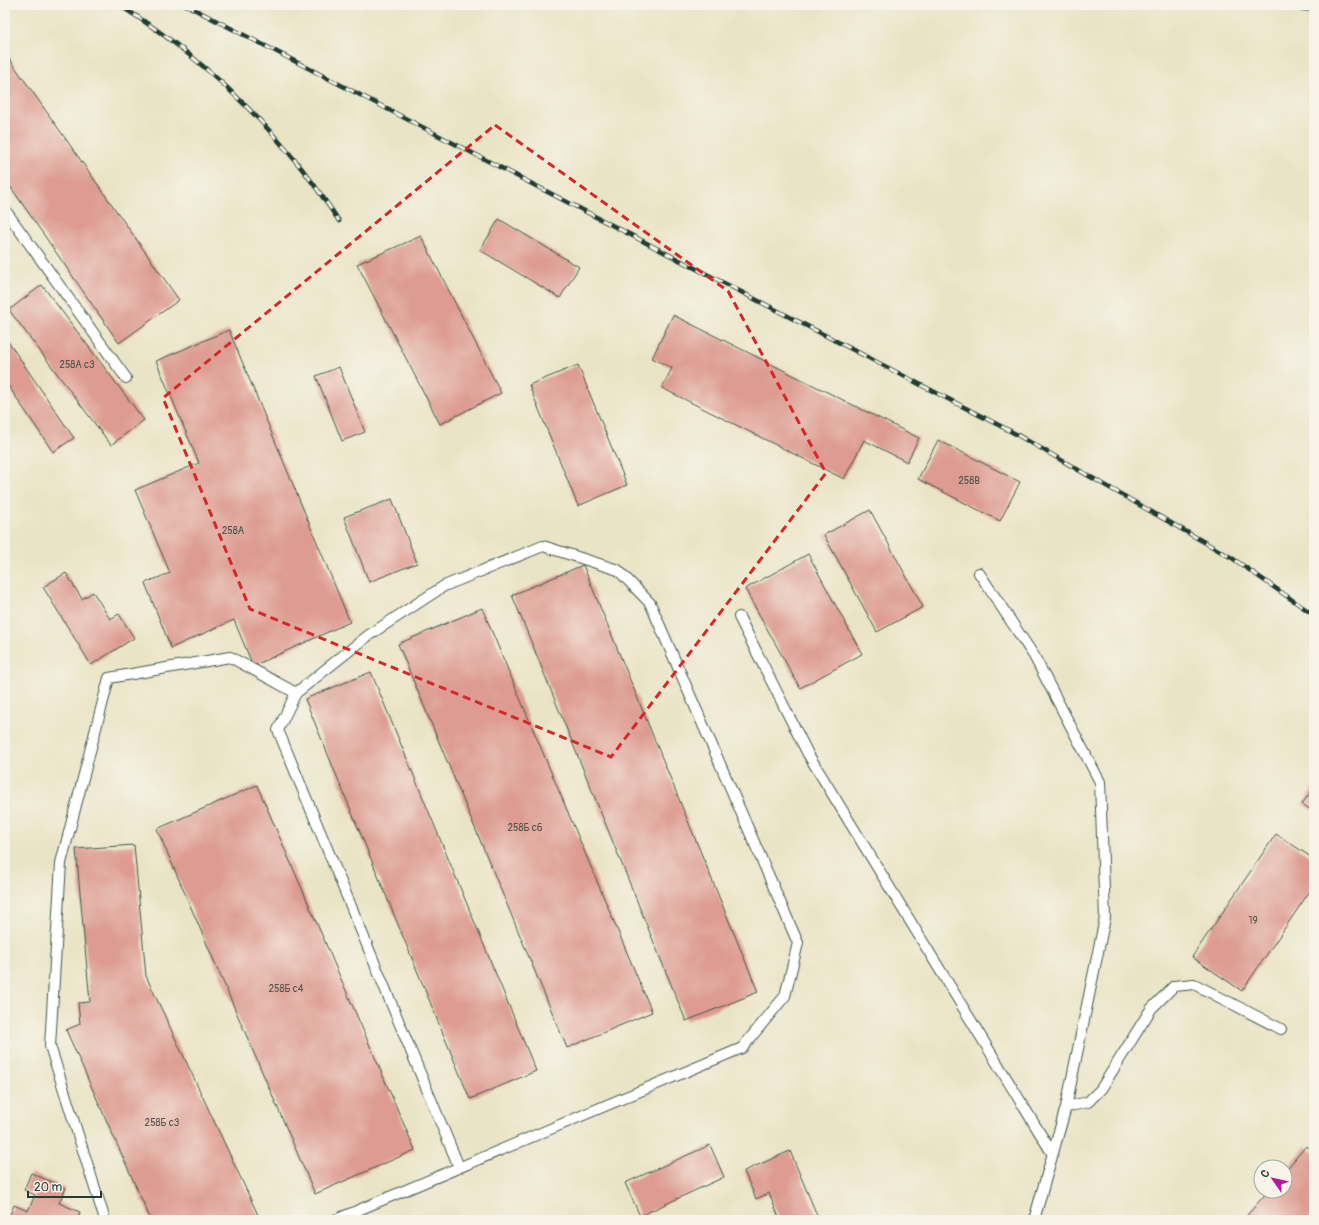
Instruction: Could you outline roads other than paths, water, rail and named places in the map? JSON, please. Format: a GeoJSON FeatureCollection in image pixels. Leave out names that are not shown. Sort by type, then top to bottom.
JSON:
{"type":"FeatureCollection","features":[{"type":"Feature","properties":{"kind":"lane"},"geometry":{"type":"LineString","coordinates":[[5,210],[126,378]]}},
{"type":"Feature","properties":{"kind":"lane"},"geometry":{"type":"LineString","coordinates":[[335,1220],[742,1048],[785,996],[798,943],[650,603],[618,570],[543,546],[444,586],[369,635],[296,693],[278,730],[459,1167]]}},
{"type":"Feature","properties":{"kind":"lane"},"geometry":{"type":"LineString","coordinates":[[978,573],[1034,656],[1100,782],[1105,918],[1066,1107],[1034,1220]]}},
{"type":"Feature","properties":{"kind":"lane"},"geometry":{"type":"LineString","coordinates":[[739,617],[808,754],[1052,1154]]}},
{"type":"Feature","properties":{"kind":"lane"},"geometry":{"type":"LineString","coordinates":[[105,1220],[50,1046],[61,863],[109,678],[230,657],[296,693]]}},
{"type":"Feature","properties":{"kind":"lane"},"geometry":{"type":"LineString","coordinates":[[1066,1107],[1088,1102],[1101,1089],[1151,1009],[1174,986],[1194,984],[1281,1029]]}},
{"type":"Feature","properties":{"kind":"railway"},"geometry":{"type":"LineString","coordinates":[[119,5],[170,40],[218,79],[240,100],[262,122],[302,169],[339,221]]}},
{"type":"Feature","properties":{"kind":"railway"},"geometry":{"type":"LineString","coordinates":[[186,5],[1014,433],[1232,558],[1314,615]]}},
{"type":"Feature","properties":{"kind":"railway"},"geometry":{"type":"LineString","coordinates":[[1269,5],[1314,10]]}}]}
